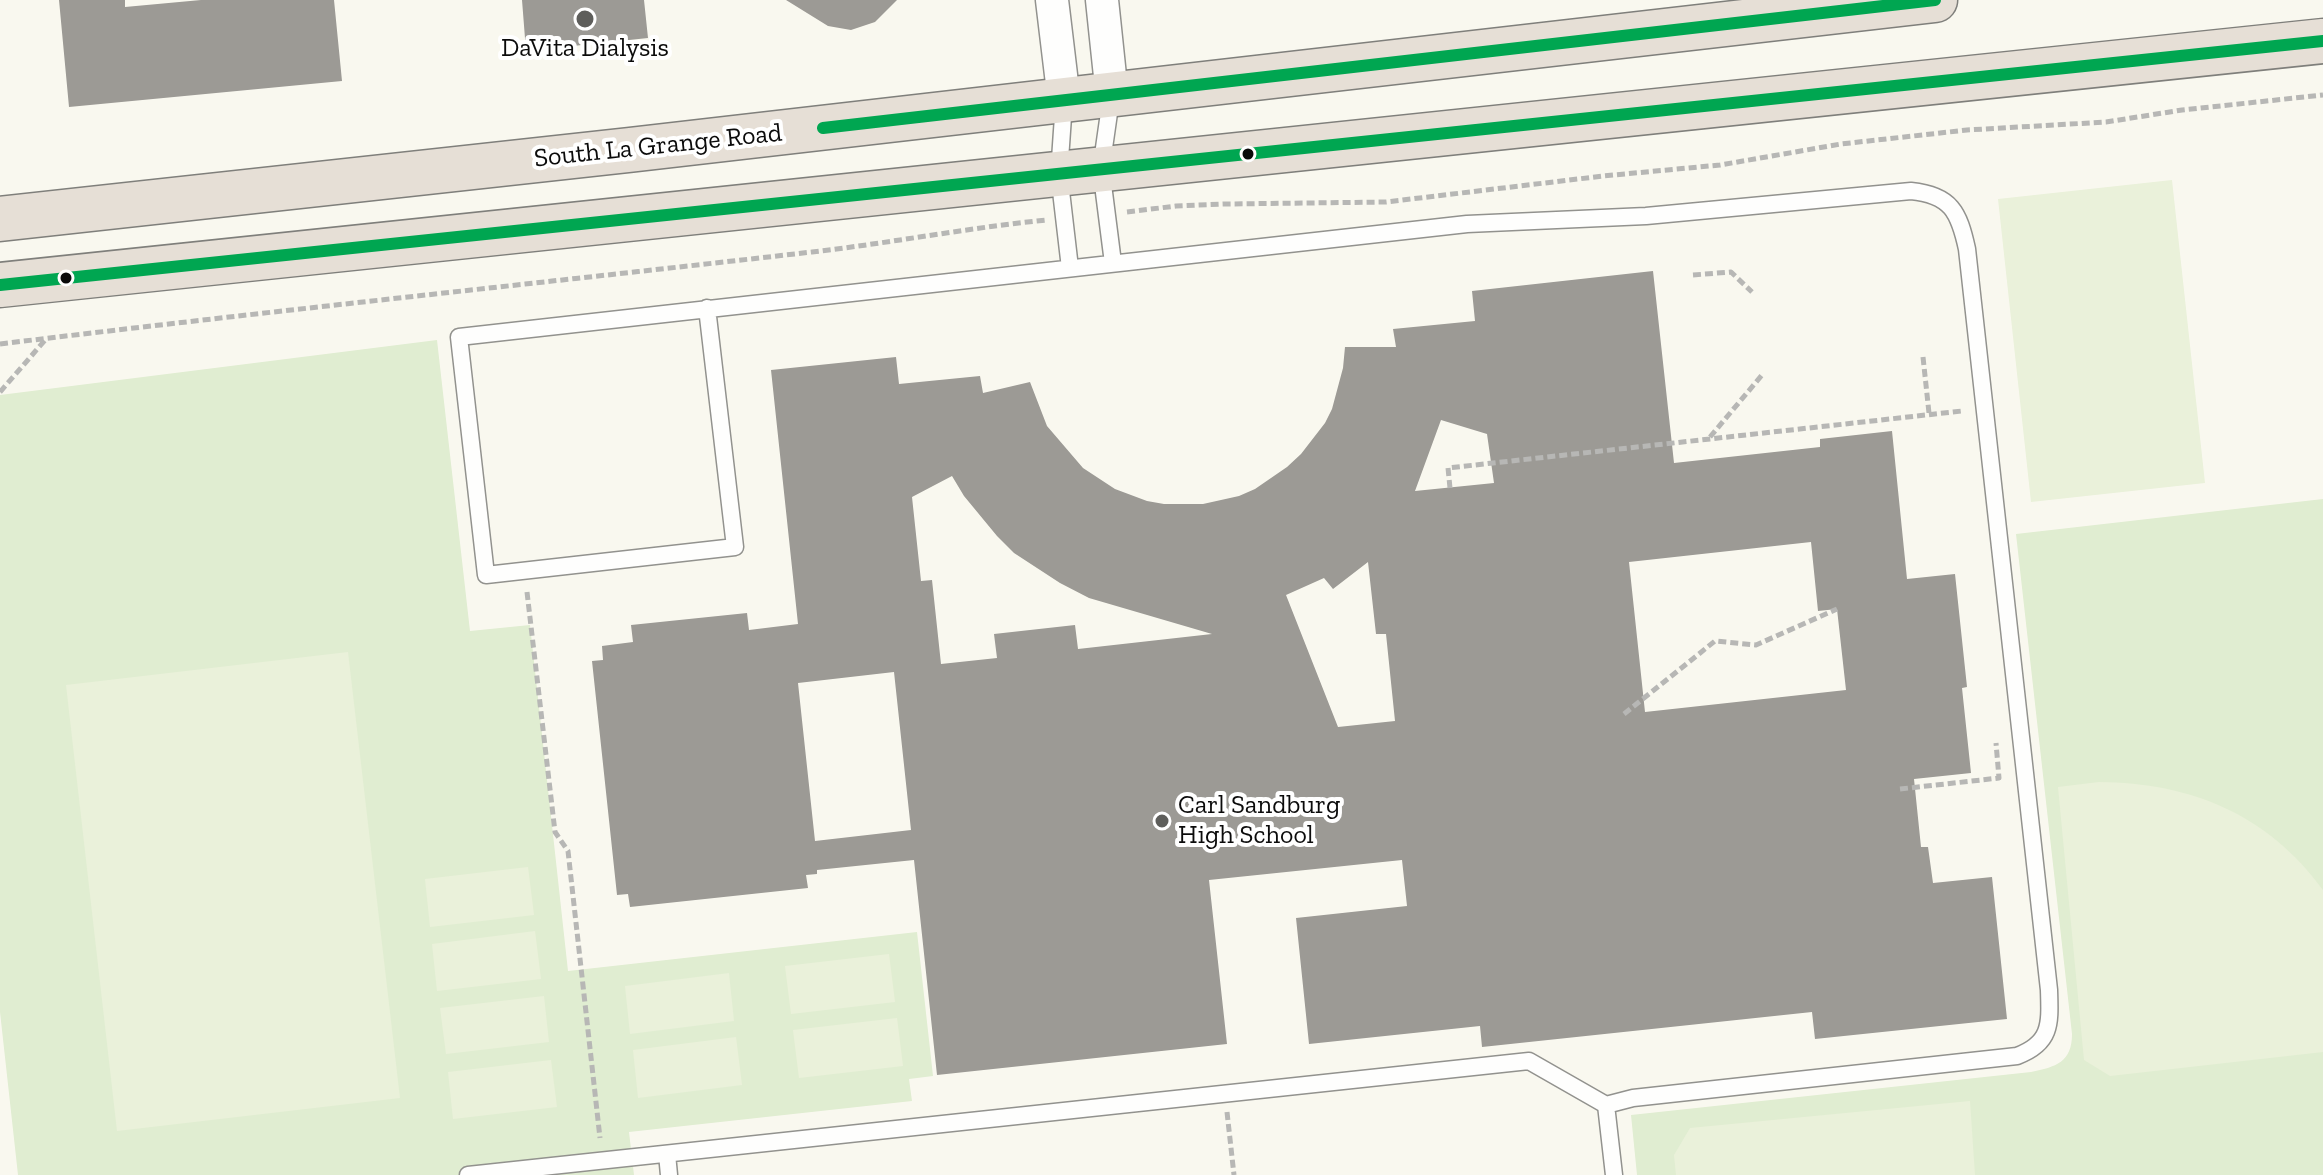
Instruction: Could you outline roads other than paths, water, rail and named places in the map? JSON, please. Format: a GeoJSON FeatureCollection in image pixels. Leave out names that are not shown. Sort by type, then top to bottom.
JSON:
{"type":"FeatureCollection","features":[{"type":"Feature","properties":{"kind":"highway","name":"South La Grange Road"},"geometry":{"type":"LineString","coordinates":[[0,219],[1935,0]]}},
{"type":"Feature","properties":{"kind":"highway"},"geometry":{"type":"LineString","coordinates":[[0,285],[2323,41]]}},
{"type":"Feature","properties":{"kind":"street"},"geometry":{"type":"LineString","coordinates":[[1052,0],[1064,100]]}},
{"type":"Feature","properties":{"kind":"street"},"geometry":{"type":"LineString","coordinates":[[1102,0],[1112,95]]}},
{"type":"Feature","properties":{"kind":"lane"},"geometry":{"type":"LineString","coordinates":[[1070,268],[1080,172],[1112,95]]}},
{"type":"Feature","properties":{"kind":"lane"},"geometry":{"type":"LineString","coordinates":[[1064,100],[1080,172],[1113,263]]}},
{"type":"Feature","properties":{"kind":"lane"},"geometry":{"type":"LineString","coordinates":[[468,1175],[1529,1061],[1606,1105],[1633,1098],[2017,1056],[2034,1050],[2042,1042],[2048,1028],[2049,990],[1967,249],[1955,210],[1943,199],[1929,193],[1911,191],[1646,216],[1467,224],[707,308],[459,337],[486,575],[735,547],[707,308]]}},
{"type":"Feature","properties":{"kind":"lane"},"geometry":{"type":"LineString","coordinates":[[1606,1105],[1614,1175]]}},
{"type":"Feature","properties":{"kind":"lane"},"geometry":{"type":"LineString","coordinates":[[667,1154],[669,1175]]}},
{"type":"Feature","properties":{"kind":"place","name":"DaVita Dialysis"},"geometry":{"type":"Point","coordinates":[585,19]}},
{"type":"Feature","properties":{"kind":"place","name":"Carl Sandburg High School"},"geometry":{"type":"Point","coordinates":[1162,821]}}]}
